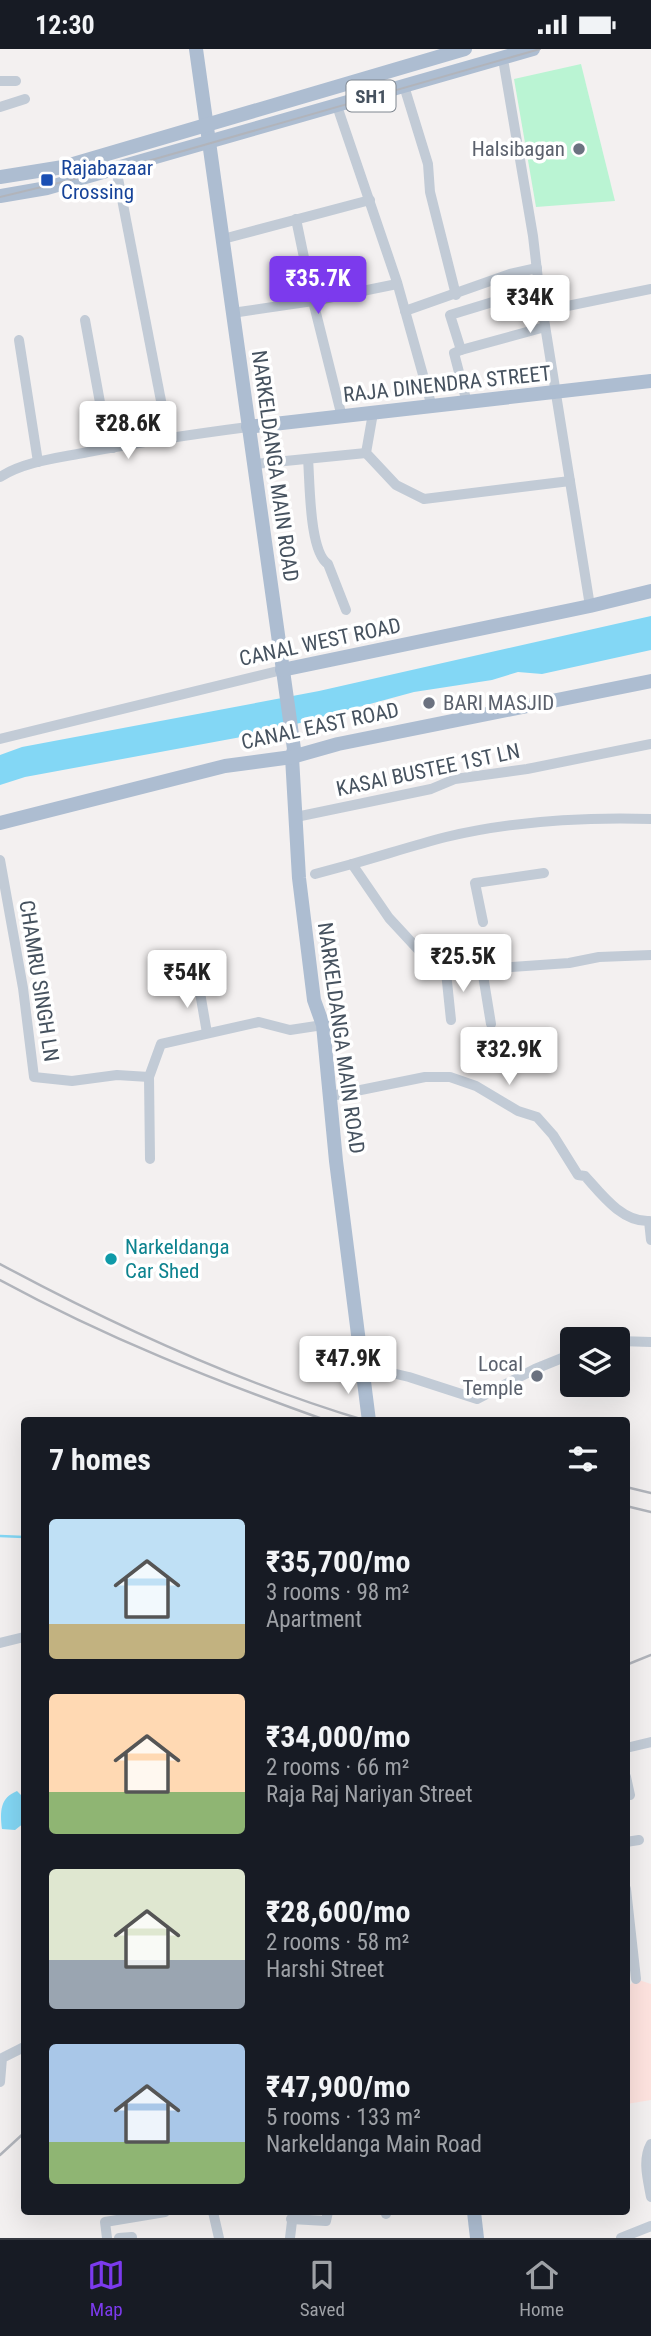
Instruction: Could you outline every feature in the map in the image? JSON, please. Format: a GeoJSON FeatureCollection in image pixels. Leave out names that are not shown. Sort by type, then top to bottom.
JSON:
{"type":"FeatureCollection","features":[{"type":"Feature","properties":{"kind":"main road","name":"NARKELDANGA MAIN ROAD"},"geometry":{"type":"LineString","coordinates":[[196,49],[293,753],[299,878],[314,1000],[323,1025],[336,1161],[368,1417]]}},
{"type":"Feature","properties":{"kind":"main road"},"geometry":{"type":"LineString","coordinates":[[0,177],[63,167],[465,49]]}},
{"type":"Feature","properties":{"kind":"main road","name":"SH1"},"geometry":{"type":"LineString","coordinates":[[0,196],[47,188],[533,49]]}},
{"type":"Feature","properties":{"kind":"main road","name":"RAJA DINENDRA STREET"},"geometry":{"type":"LineString","coordinates":[[248,427],[651,381]]}},
{"type":"Feature","properties":{"kind":"main road","name":"CANAL WEST ROAD"},"geometry":{"type":"LineString","coordinates":[[283,677],[651,591]]}},
{"type":"Feature","properties":{"kind":"main road","name":"CANAL EAST ROAD"},"geometry":{"type":"LineString","coordinates":[[0,823],[225,767],[651,681]]}},
{"type":"Feature","properties":{"kind":"main road"},"geometry":{"type":"LineString","coordinates":[[474,2215],[477,2238]]}},
{"type":"Feature","properties":{"kind":"street"},"geometry":{"type":"LineString","coordinates":[[503,59],[590,606]]}},
{"type":"Feature","properties":{"kind":"street"},"geometry":{"type":"LineString","coordinates":[[0,81],[16,81]]}},
{"type":"Feature","properties":{"kind":"street"},"geometry":{"type":"LineString","coordinates":[[404,86],[428,164],[430,192],[456,295]]}},
{"type":"Feature","properties":{"kind":"street"},"geometry":{"type":"LineString","coordinates":[[0,107],[25,99]]}},
{"type":"Feature","properties":{"kind":"street"},"geometry":{"type":"LineString","coordinates":[[337,106],[397,284],[432,407]]}},
{"type":"Feature","properties":{"kind":"street"},"geometry":{"type":"LineString","coordinates":[[116,168],[168,437]]}},
{"type":"Feature","properties":{"kind":"street"},"geometry":{"type":"LineString","coordinates":[[223,239],[370,199]]}},
{"type":"Feature","properties":{"kind":"street"},"geometry":{"type":"LineString","coordinates":[[296,219],[342,417]]}},
{"type":"Feature","properties":{"kind":"street"},"geometry":{"type":"LineString","coordinates":[[405,311],[510,274],[537,268]]}},
{"type":"Feature","properties":{"kind":"street"},"geometry":{"type":"LineString","coordinates":[[232,313],[313,301],[397,284]]}},
{"type":"Feature","properties":{"kind":"street"},"geometry":{"type":"LineString","coordinates":[[461,350],[450,315],[539,288]]}},
{"type":"Feature","properties":{"kind":"street"},"geometry":{"type":"LineString","coordinates":[[543,311],[651,289]]}},
{"type":"Feature","properties":{"kind":"street"},"geometry":{"type":"LineString","coordinates":[[85,320],[103,419],[113,447]]}},
{"type":"Feature","properties":{"kind":"street"},"geometry":{"type":"LineString","coordinates":[[467,403],[454,353],[545,327]]}},
{"type":"Feature","properties":{"kind":"street"},"geometry":{"type":"LineString","coordinates":[[19,340],[38,462]]}},
{"type":"Feature","properties":{"kind":"street"},"geometry":{"type":"LineString","coordinates":[[366,453],[373,413]]}},
{"type":"Feature","properties":{"kind":"street"},"geometry":{"type":"LineString","coordinates":[[0,477],[11,470],[38,462],[168,437],[248,427]]}},
{"type":"Feature","properties":{"kind":"street"},"geometry":{"type":"LineString","coordinates":[[366,453],[396,485],[424,499],[570,481]]}},
{"type":"Feature","properties":{"kind":"street"},"geometry":{"type":"LineString","coordinates":[[255,464],[366,453]]}},
{"type":"Feature","properties":{"kind":"street"},"geometry":{"type":"LineString","coordinates":[[308,459],[316,541],[346,610]]}},
{"type":"Feature","properties":{"kind":"street","name":"CANAL WEST ROAD"},"geometry":{"type":"LineString","coordinates":[[0,739],[283,677]]}},
{"type":"Feature","properties":{"kind":"street","name":"KASAI BUSTEE 1ST LN"},"geometry":{"type":"LineString","coordinates":[[296,817],[431,789],[455,779],[527,769],[651,744]]}},
{"type":"Feature","properties":{"kind":"street"},"geometry":{"type":"LineString","coordinates":[[315,874],[448,837],[537,822],[597,818],[651,819]]}},
{"type":"Feature","properties":{"kind":"street","name":"CHAMRU SINGH LN"},"geometry":{"type":"LineString","coordinates":[[0,860],[23,988],[34,1077],[72,1081],[117,1075],[149,1077]]}},
{"type":"Feature","properties":{"kind":"street"},"geometry":{"type":"LineString","coordinates":[[352,864],[389,918],[439,972],[569,963],[599,957],[651,955]]}},
{"type":"Feature","properties":{"kind":"street"},"geometry":{"type":"LineString","coordinates":[[483,922],[475,883],[544,873]]}},
{"type":"Feature","properties":{"kind":"street"},"geometry":{"type":"LineString","coordinates":[[482,969],[491,1024]]}},
{"type":"Feature","properties":{"kind":"street"},"geometry":{"type":"LineString","coordinates":[[446,972],[451,1020]]}},
{"type":"Feature","properties":{"kind":"street"},"geometry":{"type":"LineString","coordinates":[[198,981],[207,1033]]}},
{"type":"Feature","properties":{"kind":"street"},"geometry":{"type":"LineString","coordinates":[[150,1159],[149,1077],[161,1044],[259,1022],[290,1030],[323,1025]]}},
{"type":"Feature","properties":{"kind":"street"},"geometry":{"type":"LineString","coordinates":[[331,1097],[425,1077],[450,1077],[476,1086],[518,1111],[537,1117],[554,1135],[578,1175],[585,1176],[608,1201],[635,1222],[649,1221],[651,1240]]}},
{"type":"Feature","properties":{"kind":"street"},"geometry":{"type":"LineString","coordinates":[[630,1341],[651,1342]]}},
{"type":"Feature","properties":{"kind":"street"},"geometry":{"type":"LineString","coordinates":[[362,1366],[409,1377],[477,1399],[560,1359]]}},
{"type":"Feature","properties":{"kind":"street"},"geometry":{"type":"LineString","coordinates":[[0,1643],[21,1638]]}},
{"type":"Feature","properties":{"kind":"street"},"geometry":{"type":"LineString","coordinates":[[630,1747],[651,1742]]}},
{"type":"Feature","properties":{"kind":"street"},"geometry":{"type":"LineString","coordinates":[[630,1841],[639,1840]]}},
{"type":"Feature","properties":{"kind":"street"},"geometry":{"type":"LineString","coordinates":[[630,1925],[636,1979]]}},
{"type":"Feature","properties":{"kind":"street"},"geometry":{"type":"LineString","coordinates":[[0,2082],[1,2057],[21,2048]]}},
{"type":"Feature","properties":{"kind":"street"},"geometry":{"type":"LineString","coordinates":[[651,2144],[647,2151],[646,2166],[651,2197]]}},
{"type":"Feature","properties":{"kind":"street"},"geometry":{"type":"LineString","coordinates":[[107,2238],[105,2222],[147,2215]]}},
{"type":"Feature","properties":{"kind":"street"},"geometry":{"type":"LineString","coordinates":[[214,2215],[219,2238]]}},
{"type":"Feature","properties":{"kind":"street"},"geometry":{"type":"LineString","coordinates":[[290,2238],[292,2215],[326,2221],[327,2215]]}},
{"type":"Feature","properties":{"kind":"street"},"geometry":{"type":"LineString","coordinates":[[621,2238],[651,2226]]}},
{"type":"Feature","properties":{"kind":"street"},"geometry":{"type":"LineString","coordinates":[[119,2238],[132,2237]]}},
{"type":"Feature","properties":{"kind":"shaded area"},"geometry":{"type":"Polygon","coordinates":[[[636,1979],[651,1984],[651,2100],[630,2104],[630,1985],[636,1979]]]}},
{"type":"Feature","properties":{"kind":"green space"},"geometry":{"type":"Polygon","coordinates":[[[581,64],[615,201],[536,207],[514,79],[581,64]]]}},
{"type":"Feature","properties":{"kind":"water"},"geometry":{"type":"Polygon","coordinates":[[[651,616],[651,650],[542,674],[518,672],[492,680],[414,692],[263,733],[25,777],[0,785],[0,755],[22,747],[319,691],[651,616]]]}},
{"type":"Feature","properties":{"kind":"water"},"geometry":{"type":"Polygon","coordinates":[[[17,1791],[21,1795],[21,1825],[15,1830],[2,1829],[2,1806],[11,1794],[17,1791]]]}},
{"type":"Feature","properties":{"kind":"waterway"},"geometry":{"type":"LineString","coordinates":[[0,1536],[21,1537]]}},
{"type":"Feature","properties":{"kind":"tram line"},"geometry":{"type":"LineString","coordinates":[[0,197],[141,163],[540,49]]}},
{"type":"Feature","properties":{"kind":"railway"},"geometry":{"type":"LineString","coordinates":[[0,1264],[89,1310],[180,1352],[273,1389],[354,1417]]}},
{"type":"Feature","properties":{"kind":"railway"},"geometry":{"type":"LineString","coordinates":[[0,1280],[161,1357],[317,1417]]}},
{"type":"Feature","properties":{"kind":"railway"},"geometry":{"type":"LineString","coordinates":[[630,1488],[651,1493]]}},
{"type":"Feature","properties":{"kind":"railway"},"geometry":{"type":"LineString","coordinates":[[630,1507],[651,1512]]}},
{"type":"Feature","properties":{"kind":"railway"},"geometry":{"type":"LineString","coordinates":[[630,1663],[651,1655]]}},
{"type":"Feature","properties":{"kind":"railway"},"geometry":{"type":"LineString","coordinates":[[0,2155],[21,2136]]}},
{"type":"Feature","properties":{"kind":"place","name":"Halsibagan"},"geometry":{"type":"Point","coordinates":[579,149]}},
{"type":"Feature","properties":{"kind":"place","name":"Rajabazaar Crossing"},"geometry":{"type":"Point","coordinates":[47,180]}},
{"type":"Feature","properties":{"kind":"place","name":"BARI MASJID"},"geometry":{"type":"Point","coordinates":[429,703]}},
{"type":"Feature","properties":{"kind":"place","name":"Narkeldanga Car Shed"},"geometry":{"type":"Point","coordinates":[111,1259]}},
{"type":"Feature","properties":{"kind":"place","name":"Local Temple"},"geometry":{"type":"Point","coordinates":[537,1376]}}]}
